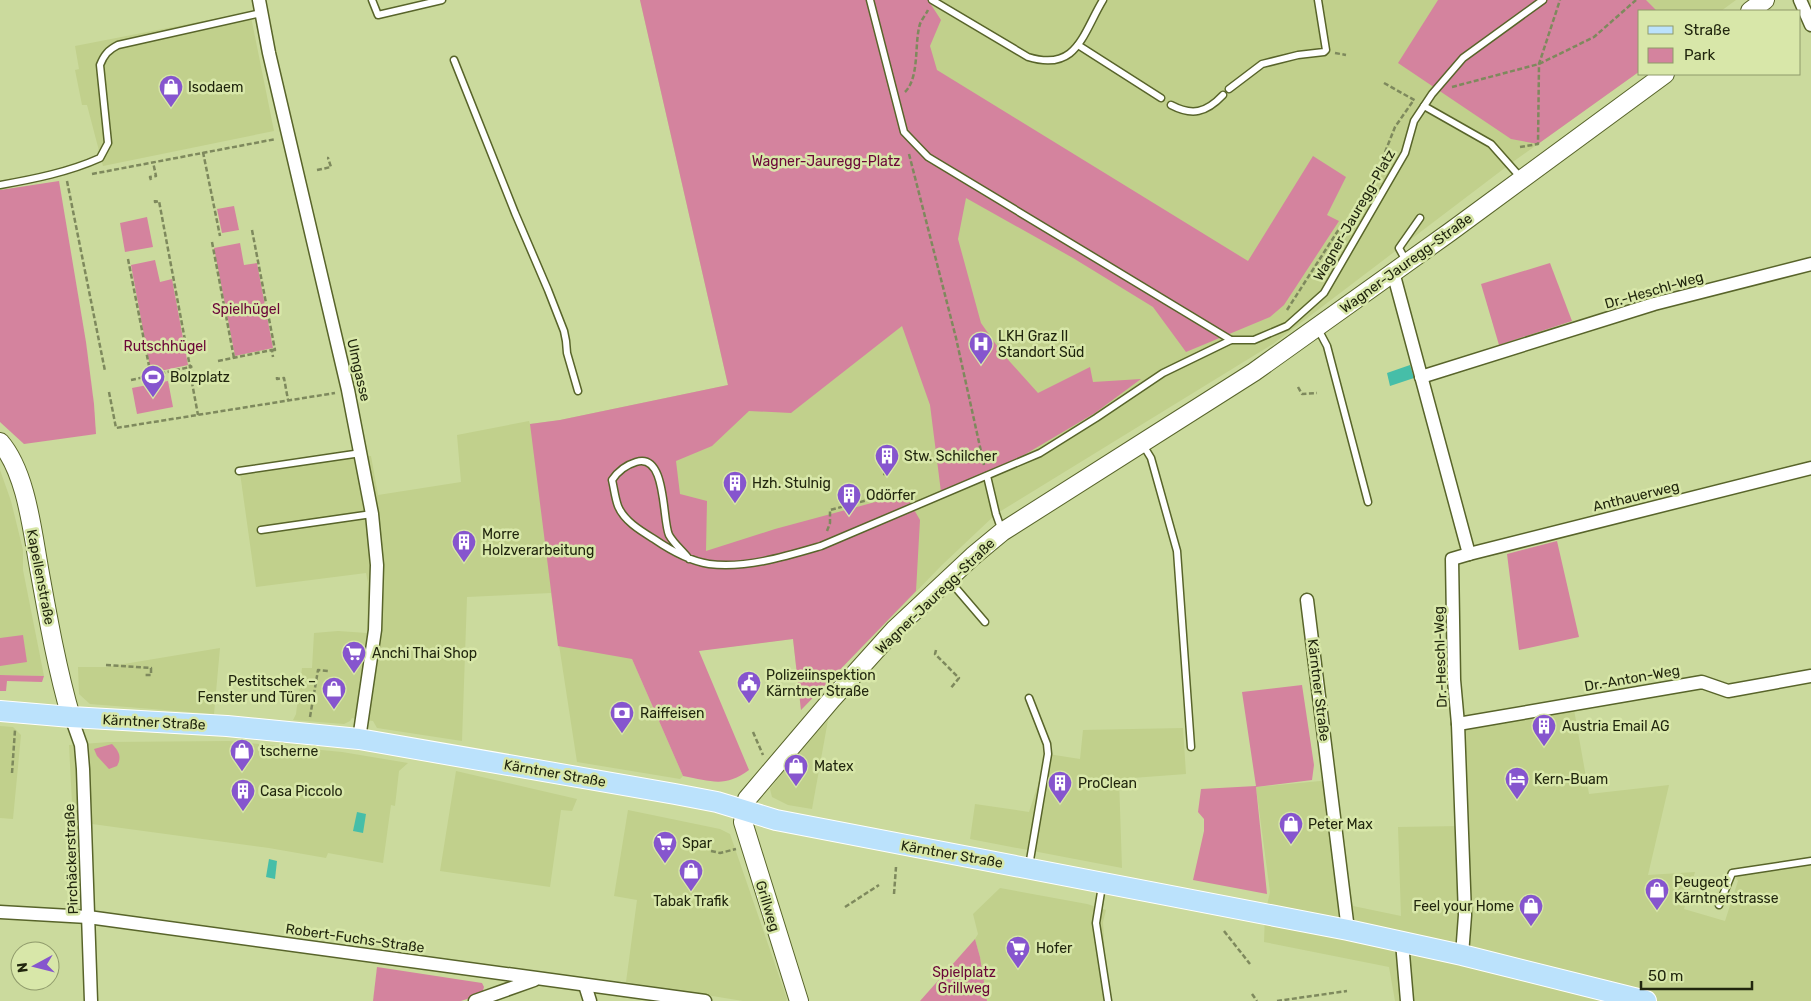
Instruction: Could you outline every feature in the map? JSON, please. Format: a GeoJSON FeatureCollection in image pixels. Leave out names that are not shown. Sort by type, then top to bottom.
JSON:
{"type":"FeatureCollection","features":[{"type":"Feature","properties":{"kind":"main road"},"geometry":{"type":"LineString","coordinates":[[1751,10],[1765,0]]}},
{"type":"Feature","properties":{"kind":"main road","name":"Wagner-Jauregg-Straße"},"geometry":{"type":"LineString","coordinates":[[745,810],[747,799],[755,788],[896,629],[948,579],[1002,532],[1254,372],[1664,75]]}},
{"type":"Feature","properties":{"kind":"main road","name":"Kapellenstraße"},"geometry":{"type":"LineString","coordinates":[[0,442],[7,449],[20,478],[36,544],[38,566],[64,692],[71,717]]}},
{"type":"Feature","properties":{"kind":"main road","name":"Kärntner Straße"},"geometry":{"type":"LineString","coordinates":[[0,711],[227,726],[359,739],[675,794],[795,823],[1348,930],[1462,955],[1646,1001]]}},
{"type":"Feature","properties":{"kind":"main road","name":"Grillweg"},"geometry":{"type":"LineString","coordinates":[[745,810],[743,822],[768,907],[799,1001]]}},
{"type":"Feature","properties":{"kind":"street"},"geometry":{"type":"LineString","coordinates":[[1800,0],[1811,25]]}},
{"type":"Feature","properties":{"kind":"street","name":"Ulmgasse"},"geometry":{"type":"LineString","coordinates":[[260,6],[269,53],[342,365],[372,514],[377,565],[375,630],[359,739]]}},
{"type":"Feature","properties":{"kind":"street","name":"Dr.-Heschl-Weg"},"geometry":{"type":"LineString","coordinates":[[1421,377],[1654,304],[1811,264]]}},
{"type":"Feature","properties":{"kind":"street"},"geometry":{"type":"LineString","coordinates":[[1399,267],[1421,377],[1469,554]]}},
{"type":"Feature","properties":{"kind":"street","name":"Anthauerweg"},"geometry":{"type":"LineString","coordinates":[[1469,554],[1811,468]]}},
{"type":"Feature","properties":{"kind":"street","name":"Dr.-Heschl-Weg"},"geometry":{"type":"LineString","coordinates":[[1462,955],[1465,915],[1458,724],[1454,680],[1452,559],[1469,554]]}},
{"type":"Feature","properties":{"kind":"street","name":"Kärntner Straße"},"geometry":{"type":"LineString","coordinates":[[1307,600],[1348,930]]}},
{"type":"Feature","properties":{"kind":"street","name":"Dr.-Anton-Weg"},"geometry":{"type":"LineString","coordinates":[[1458,724],[1702,682],[1728,691],[1811,676]]}},
{"type":"Feature","properties":{"kind":"street","name":"Pirchäckerstraße"},"geometry":{"type":"LineString","coordinates":[[71,717],[82,753],[91,1001]]}},
{"type":"Feature","properties":{"kind":"street","name":"Robert-Fuchs-Straße"},"geometry":{"type":"LineString","coordinates":[[0,912],[88,917],[705,1001]]}},
{"type":"Feature","properties":{"kind":"street"},"geometry":{"type":"LineString","coordinates":[[1402,942],[1407,1001]]}},
{"type":"Feature","properties":{"kind":"street"},"geometry":{"type":"LineString","coordinates":[[475,1001],[537,979]]}},
{"type":"Feature","properties":{"kind":"street"},"geometry":{"type":"LineString","coordinates":[[585,985],[590,1001]]}},
{"type":"Feature","properties":{"kind":"lane"},"geometry":{"type":"LineString","coordinates":[[372,0],[378,15],[442,0]]}},
{"type":"Feature","properties":{"kind":"lane"},"geometry":{"type":"LineString","coordinates":[[870,0],[904,132],[928,157],[1231,340]]}},
{"type":"Feature","properties":{"kind":"lane"},"geometry":{"type":"LineString","coordinates":[[933,0],[1028,57],[1042,61],[1054,61],[1070,54],[1078,45],[1103,0]]}},
{"type":"Feature","properties":{"kind":"lane"},"geometry":{"type":"LineString","coordinates":[[1229,89],[1262,64],[1298,55],[1324,52],[1326,50],[1318,0]]}},
{"type":"Feature","properties":{"kind":"lane","name":"Wagner-Jauregg-Platz"},"geometry":{"type":"LineString","coordinates":[[689,559],[669,534],[662,487],[655,468],[647,462],[638,461],[625,466],[616,473],[612,480],[619,507],[628,520],[664,546],[689,559],[709,564],[733,564],[786,557],[821,546],[1040,453],[1163,373],[1231,340],[1254,340],[1287,326],[1324,293],[1405,153],[1414,121],[1432,94],[1463,58],[1543,0]]}},
{"type":"Feature","properties":{"kind":"lane","name":"Ulmgasse"},"geometry":{"type":"LineString","coordinates":[[0,185],[47,176],[87,164],[100,158],[108,143],[100,65],[109,50],[118,45],[260,6]]}},
{"type":"Feature","properties":{"kind":"lane"},"geometry":{"type":"LineString","coordinates":[[1078,45],[1161,98]]}},
{"type":"Feature","properties":{"kind":"lane"},"geometry":{"type":"LineString","coordinates":[[454,60],[561,323],[567,354],[578,391]]}},
{"type":"Feature","properties":{"kind":"lane"},"geometry":{"type":"LineString","coordinates":[[1171,105],[1187,112],[1198,111],[1210,107],[1222,95]]}},
{"type":"Feature","properties":{"kind":"lane"},"geometry":{"type":"LineString","coordinates":[[1424,106],[1491,144],[1522,179]]}},
{"type":"Feature","properties":{"kind":"lane"},"geometry":{"type":"LineString","coordinates":[[1399,267],[1399,248],[1420,218]]}},
{"type":"Feature","properties":{"kind":"lane"},"geometry":{"type":"LineString","coordinates":[[1317,328],[1326,346],[1368,502]]}},
{"type":"Feature","properties":{"kind":"lane"},"geometry":{"type":"LineString","coordinates":[[1141,443],[1151,458],[1177,551],[1191,747]]}},
{"type":"Feature","properties":{"kind":"lane"},"geometry":{"type":"LineString","coordinates":[[239,471],[361,453]]}},
{"type":"Feature","properties":{"kind":"lane"},"geometry":{"type":"LineString","coordinates":[[987,476],[1002,532]]}},
{"type":"Feature","properties":{"kind":"lane"},"geometry":{"type":"LineString","coordinates":[[261,530],[372,514]]}},
{"type":"Feature","properties":{"kind":"lane"},"geometry":{"type":"LineString","coordinates":[[948,579],[986,622]]}},
{"type":"Feature","properties":{"kind":"lane"},"geometry":{"type":"LineString","coordinates":[[1029,698],[1047,744],[1048,754],[1029,868]]}},
{"type":"Feature","properties":{"kind":"lane"},"geometry":{"type":"LineString","coordinates":[[1719,905],[1732,873],[1811,861]]}},
{"type":"Feature","properties":{"kind":"lane"},"geometry":{"type":"LineString","coordinates":[[1103,882],[1096,923],[1108,1001]]}},
{"type":"Feature","properties":{"kind":"path"},"geometry":{"type":"LineString","coordinates":[[896,100],[908,89],[915,68],[917,41],[921,23],[933,0]]}},
{"type":"Feature","properties":{"kind":"path"},"geometry":{"type":"LineString","coordinates":[[1520,147],[1538,144],[1539,64],[1560,0]]}},
{"type":"Feature","properties":{"kind":"path"},"geometry":{"type":"LineString","coordinates":[[1432,94],[1539,64],[1594,37],[1636,0]]}},
{"type":"Feature","properties":{"kind":"path"},"geometry":{"type":"LineString","coordinates":[[1384,83],[1424,106]]}},
{"type":"Feature","properties":{"kind":"path"},"geometry":{"type":"LineString","coordinates":[[1374,180],[1395,127],[1414,100]]}},
{"type":"Feature","properties":{"kind":"path"},"geometry":{"type":"LineString","coordinates":[[904,132],[956,338],[987,476]]}},
{"type":"Feature","properties":{"kind":"path"},"geometry":{"type":"LineString","coordinates":[[86,175],[203,152],[280,140]]}},
{"type":"Feature","properties":{"kind":"path"},"geometry":{"type":"LineString","coordinates":[[203,152],[220,236]]}},
{"type":"Feature","properties":{"kind":"path"},"geometry":{"type":"LineString","coordinates":[[318,170],[331,167],[327,158]]}},
{"type":"Feature","properties":{"kind":"path"},"geometry":{"type":"LineString","coordinates":[[151,180],[150,177],[156,176],[153,162]]}},
{"type":"Feature","properties":{"kind":"path"},"geometry":{"type":"LineString","coordinates":[[67,179],[105,372]]}},
{"type":"Feature","properties":{"kind":"path"},"geometry":{"type":"LineString","coordinates":[[155,200],[155,202],[159,201],[191,366],[190,372],[198,415]]}},
{"type":"Feature","properties":{"kind":"path"},"geometry":{"type":"LineString","coordinates":[[1285,314],[1339,229],[1349,224]]}},
{"type":"Feature","properties":{"kind":"path"},"geometry":{"type":"LineString","coordinates":[[218,361],[275,350],[252,230]]}},
{"type":"Feature","properties":{"kind":"path"},"geometry":{"type":"LineString","coordinates":[[212,242],[234,358]]}},
{"type":"Feature","properties":{"kind":"path"},"geometry":{"type":"LineString","coordinates":[[128,258],[151,376]]}},
{"type":"Feature","properties":{"kind":"path"},"geometry":{"type":"LineString","coordinates":[[272,350],[273,357]]}},
{"type":"Feature","properties":{"kind":"path"},"geometry":{"type":"LineString","coordinates":[[131,380],[191,366]]}},
{"type":"Feature","properties":{"kind":"path"},"geometry":{"type":"LineString","coordinates":[[277,377],[277,379],[284,378],[288,400]]}},
{"type":"Feature","properties":{"kind":"path"},"geometry":{"type":"LineString","coordinates":[[1298,387],[1302,394],[1317,393]]}},
{"type":"Feature","properties":{"kind":"path"},"geometry":{"type":"LineString","coordinates":[[109,392],[116,428],[338,392]]}},
{"type":"Feature","properties":{"kind":"path"},"geometry":{"type":"LineString","coordinates":[[821,546],[830,523],[830,510],[902,491],[928,501]]}},
{"type":"Feature","properties":{"kind":"path"},"geometry":{"type":"LineString","coordinates":[[936,650],[934,654],[959,678],[950,688]]}},
{"type":"Feature","properties":{"kind":"path"},"geometry":{"type":"LineString","coordinates":[[106,665],[150,668],[151,675],[145,675]]}},
{"type":"Feature","properties":{"kind":"path"},"geometry":{"type":"LineString","coordinates":[[310,721],[318,670],[328,671]]}},
{"type":"Feature","properties":{"kind":"path"},"geometry":{"type":"LineString","coordinates":[[12,773],[15,728]]}},
{"type":"Feature","properties":{"kind":"path"},"geometry":{"type":"LineString","coordinates":[[753,732],[764,757]]}},
{"type":"Feature","properties":{"kind":"path"},"geometry":{"type":"LineString","coordinates":[[711,851],[720,853],[736,848]]}},
{"type":"Feature","properties":{"kind":"path"},"geometry":{"type":"LineString","coordinates":[[894,894],[896,867]]}},
{"type":"Feature","properties":{"kind":"path"},"geometry":{"type":"LineString","coordinates":[[845,907],[879,885]]}},
{"type":"Feature","properties":{"kind":"path"},"geometry":{"type":"LineString","coordinates":[[1224,931],[1250,964]]}},
{"type":"Feature","properties":{"kind":"path"},"geometry":{"type":"LineString","coordinates":[[1277,1001],[1347,991]]}},
{"type":"Feature","properties":{"kind":"path"},"geometry":{"type":"LineString","coordinates":[[1252,994],[1257,1001]]}},
{"type":"Feature","properties":{"kind":"shaded area","name":"LKH Graz II Standort Süd"},"geometry":{"type":"Polygon","coordinates":[[[640,0],[1736,0],[1722,10],[1638,10],[1638,72],[1510,164],[1273,344],[996,514],[942,565],[801,710],[793,639],[632,659],[683,776],[680,779],[577,762],[551,593],[467,597],[462,741],[377,728],[373,721],[352,718],[344,724],[293,720],[296,714],[302,668],[312,668],[314,633],[338,631],[367,633],[368,583],[366,573],[256,587],[240,473],[371,456],[378,495],[461,482],[457,435],[529,421],[530,424],[560,420],[728,385],[640,0]]]}},
{"type":"Feature","properties":{"kind":"shaded area"},"geometry":{"type":"Polygon","coordinates":[[[250,12],[274,131],[103,166],[87,105],[82,105],[75,70],[79,69],[75,46],[250,12]]]}},
{"type":"Feature","properties":{"kind":"shaded area"},"geometry":{"type":"Polygon","coordinates":[[[0,470],[11,501],[23,550],[23,570],[44,676],[0,675],[0,470]]]}},
{"type":"Feature","properties":{"kind":"shaded area"},"geometry":{"type":"Polygon","coordinates":[[[220,648],[214,714],[90,704],[79,694],[78,667],[106,667],[220,648]]]}},
{"type":"Feature","properties":{"kind":"shaded area"},"geometry":{"type":"Polygon","coordinates":[[[1573,704],[1589,794],[1669,785],[1648,875],[1695,872],[1684,909],[1725,921],[1738,881],[1732,873],[1811,861],[1811,1001],[1395,1001],[1389,967],[1264,942],[1265,914],[1270,892],[1256,787],[1331,780],[1353,906],[1401,916],[1398,827],[1461,826],[1458,724],[1573,704]]]}},
{"type":"Feature","properties":{"kind":"shaded area"},"geometry":{"type":"Polygon","coordinates":[[[828,720],[812,809],[788,805],[772,797],[770,789],[828,720]]]}},
{"type":"Feature","properties":{"kind":"shaded area"},"geometry":{"type":"Polygon","coordinates":[[[0,726],[13,727],[21,735],[13,819],[0,818],[0,726]]]}},
{"type":"Feature","properties":{"kind":"shaded area"},"geometry":{"type":"Polygon","coordinates":[[[1183,728],[1186,774],[1119,779],[1122,868],[970,839],[975,804],[1029,812],[1048,754],[1080,759],[1083,730],[1183,728]]]}},
{"type":"Feature","properties":{"kind":"shaded area"},"geometry":{"type":"Polygon","coordinates":[[[229,741],[342,752],[408,763],[399,771],[395,806],[391,805],[383,863],[328,853],[326,858],[269,848],[73,823],[69,745],[109,742],[229,741]]]}},
{"type":"Feature","properties":{"kind":"shaded area"},"geometry":{"type":"Polygon","coordinates":[[[456,771],[577,799],[572,811],[561,810],[550,887],[440,871],[456,771]]]}},
{"type":"Feature","properties":{"kind":"shaded area"},"geometry":{"type":"Polygon","coordinates":[[[628,810],[720,829],[730,834],[787,999],[786,1001],[743,1001],[626,982],[637,900],[614,896],[628,810]]]}},
{"type":"Feature","properties":{"kind":"shaded area"},"geometry":{"type":"Polygon","coordinates":[[[1000,888],[1087,904],[1106,910],[1103,922],[1105,957],[1111,1001],[987,1001],[975,939],[978,934],[973,914],[1000,888]]]}},
{"type":"Feature","properties":{"kind":"green space","name":"Wagner-Jauregg-Platz"},"geometry":{"type":"Polygon","coordinates":[[[640,0],[928,0],[941,20],[930,46],[937,70],[1248,261],[1313,156],[1346,177],[1327,215],[1339,221],[1284,305],[1270,317],[1186,352],[1153,307],[1073,258],[966,198],[958,239],[981,323],[1002,353],[1038,393],[1090,367],[1093,382],[1141,379],[1095,413],[1024,455],[941,492],[930,405],[902,326],[791,413],[749,411],[712,446],[676,461],[680,494],[707,501],[706,551],[775,529],[905,494],[920,520],[916,591],[801,710],[793,639],[699,651],[749,770],[732,779],[717,782],[683,776],[632,659],[558,646],[530,424],[560,420],[728,385],[640,0]]]}},
{"type":"Feature","properties":{"kind":"green space"},"geometry":{"type":"Polygon","coordinates":[[[1438,0],[1646,0],[1656,10],[1638,10],[1638,72],[1538,144],[1511,139],[1398,63],[1438,0]]]}},
{"type":"Feature","properties":{"kind":"green space"},"geometry":{"type":"Polygon","coordinates":[[[59,181],[86,342],[96,434],[24,444],[0,422],[0,190],[59,181]]]}},
{"type":"Feature","properties":{"kind":"green space"},"geometry":{"type":"Polygon","coordinates":[[[234,206],[239,230],[222,233],[217,209],[234,206]]]}},
{"type":"Feature","properties":{"kind":"green space"},"geometry":{"type":"Polygon","coordinates":[[[147,217],[153,247],[125,252],[120,223],[147,217]]]}},
{"type":"Feature","properties":{"kind":"green space","name":"Spielhügel"},"geometry":{"type":"Polygon","coordinates":[[[240,243],[244,265],[257,263],[273,348],[235,356],[214,248],[240,243]]]}},
{"type":"Feature","properties":{"kind":"green space","name":"Rutschhügel"},"geometry":{"type":"Polygon","coordinates":[[[155,260],[160,282],[172,279],[188,365],[151,373],[131,265],[155,260]]]}},
{"type":"Feature","properties":{"kind":"green space"},"geometry":{"type":"Polygon","coordinates":[[[1550,263],[1572,321],[1499,345],[1481,284],[1550,263]]]}},
{"type":"Feature","properties":{"kind":"green space","name":"Bolzplatz"},"geometry":{"type":"Polygon","coordinates":[[[168,381],[173,407],[137,414],[132,388],[168,381]]]}},
{"type":"Feature","properties":{"kind":"green space"},"geometry":{"type":"Polygon","coordinates":[[[1557,541],[1579,637],[1519,650],[1507,554],[1557,541]]]}},
{"type":"Feature","properties":{"kind":"green space"},"geometry":{"type":"Polygon","coordinates":[[[23,635],[27,662],[0,666],[0,638],[23,635]]]}},
{"type":"Feature","properties":{"kind":"green space"},"geometry":{"type":"Polygon","coordinates":[[[0,675],[44,676],[42,682],[7,681],[6,691],[0,691],[0,675]]]}},
{"type":"Feature","properties":{"kind":"green space"},"geometry":{"type":"Polygon","coordinates":[[[1302,685],[1314,765],[1312,780],[1256,787],[1267,894],[1193,880],[1204,831],[1204,819],[1198,812],[1201,789],[1256,786],[1242,692],[1302,685]]]}},
{"type":"Feature","properties":{"kind":"green space"},"geometry":{"type":"Polygon","coordinates":[[[112,744],[118,752],[119,760],[117,766],[109,769],[97,756],[94,749],[112,744]]]}},
{"type":"Feature","properties":{"kind":"green space","name":"Spielplatz Grillweg"},"geometry":{"type":"Polygon","coordinates":[[[975,939],[987,1001],[920,1001],[975,939]]]}},
{"type":"Feature","properties":{"kind":"green space"},"geometry":{"type":"Polygon","coordinates":[[[377,967],[482,983],[484,987],[482,994],[461,1001],[373,1001],[377,967]]]}},
{"type":"Feature","properties":{"kind":"water"},"geometry":{"type":"Polygon","coordinates":[[[1410,365],[1414,378],[1390,386],[1387,373],[1410,365]]]}},
{"type":"Feature","properties":{"kind":"water"},"geometry":{"type":"Polygon","coordinates":[[[357,812],[366,814],[363,833],[353,831],[357,812]]]}},
{"type":"Feature","properties":{"kind":"water"},"geometry":{"type":"Polygon","coordinates":[[[269,859],[277,861],[275,879],[266,877],[269,859]]]}},
{"type":"Feature","properties":{"kind":"place","name":"Isodaem"},"geometry":{"type":"Point","coordinates":[171,108]}},
{"type":"Feature","properties":{"kind":"place","name":"LKH Graz II Standort Süd"},"geometry":{"type":"Point","coordinates":[981,365]}},
{"type":"Feature","properties":{"kind":"place","name":"Bolzplatz"},"geometry":{"type":"Point","coordinates":[153,398]}},
{"type":"Feature","properties":{"kind":"place","name":"Stw. Schilcher"},"geometry":{"type":"Point","coordinates":[887,477]}},
{"type":"Feature","properties":{"kind":"place","name":"Hzh. Stulnig"},"geometry":{"type":"Point","coordinates":[735,504]}},
{"type":"Feature","properties":{"kind":"place","name":"Odörfer"},"geometry":{"type":"Point","coordinates":[849,516]}},
{"type":"Feature","properties":{"kind":"place","name":"Morre Holzverarbeitung"},"geometry":{"type":"Point","coordinates":[464,563]}},
{"type":"Feature","properties":{"kind":"place","name":"Anchi Thai Shop"},"geometry":{"type":"Point","coordinates":[354,674]}},
{"type":"Feature","properties":{"kind":"place","name":"Polizeiinspektion Kärntner Straße"},"geometry":{"type":"Point","coordinates":[749,704]}},
{"type":"Feature","properties":{"kind":"place","name":"Pestitschek – Fenster und Türen"},"geometry":{"type":"Point","coordinates":[334,710]}},
{"type":"Feature","properties":{"kind":"place","name":"Raiffeisen"},"geometry":{"type":"Point","coordinates":[622,734]}},
{"type":"Feature","properties":{"kind":"place","name":"Austria Email AG"},"geometry":{"type":"Point","coordinates":[1544,747]}},
{"type":"Feature","properties":{"kind":"place","name":"tscherne"},"geometry":{"type":"Point","coordinates":[242,772]}},
{"type":"Feature","properties":{"kind":"place","name":"Matex"},"geometry":{"type":"Point","coordinates":[796,787]}},
{"type":"Feature","properties":{"kind":"place","name":"Kern-Buam"},"geometry":{"type":"Point","coordinates":[1517,800]}},
{"type":"Feature","properties":{"kind":"place","name":"ProClean"},"geometry":{"type":"Point","coordinates":[1060,804]}},
{"type":"Feature","properties":{"kind":"place","name":"Casa Piccolo"},"geometry":{"type":"Point","coordinates":[243,812]}},
{"type":"Feature","properties":{"kind":"place","name":"Peter Max"},"geometry":{"type":"Point","coordinates":[1291,845]}},
{"type":"Feature","properties":{"kind":"place","name":"Spar"},"geometry":{"type":"Point","coordinates":[665,864]}},
{"type":"Feature","properties":{"kind":"place","name":"Tabak Trafik"},"geometry":{"type":"Point","coordinates":[691,892]}},
{"type":"Feature","properties":{"kind":"place","name":"Peugeot Kärntnerstrasse"},"geometry":{"type":"Point","coordinates":[1657,911]}},
{"type":"Feature","properties":{"kind":"place","name":"Feel your Home"},"geometry":{"type":"Point","coordinates":[1531,927]}},
{"type":"Feature","properties":{"kind":"place","name":"Hofer"},"geometry":{"type":"Point","coordinates":[1018,969]}}]}
